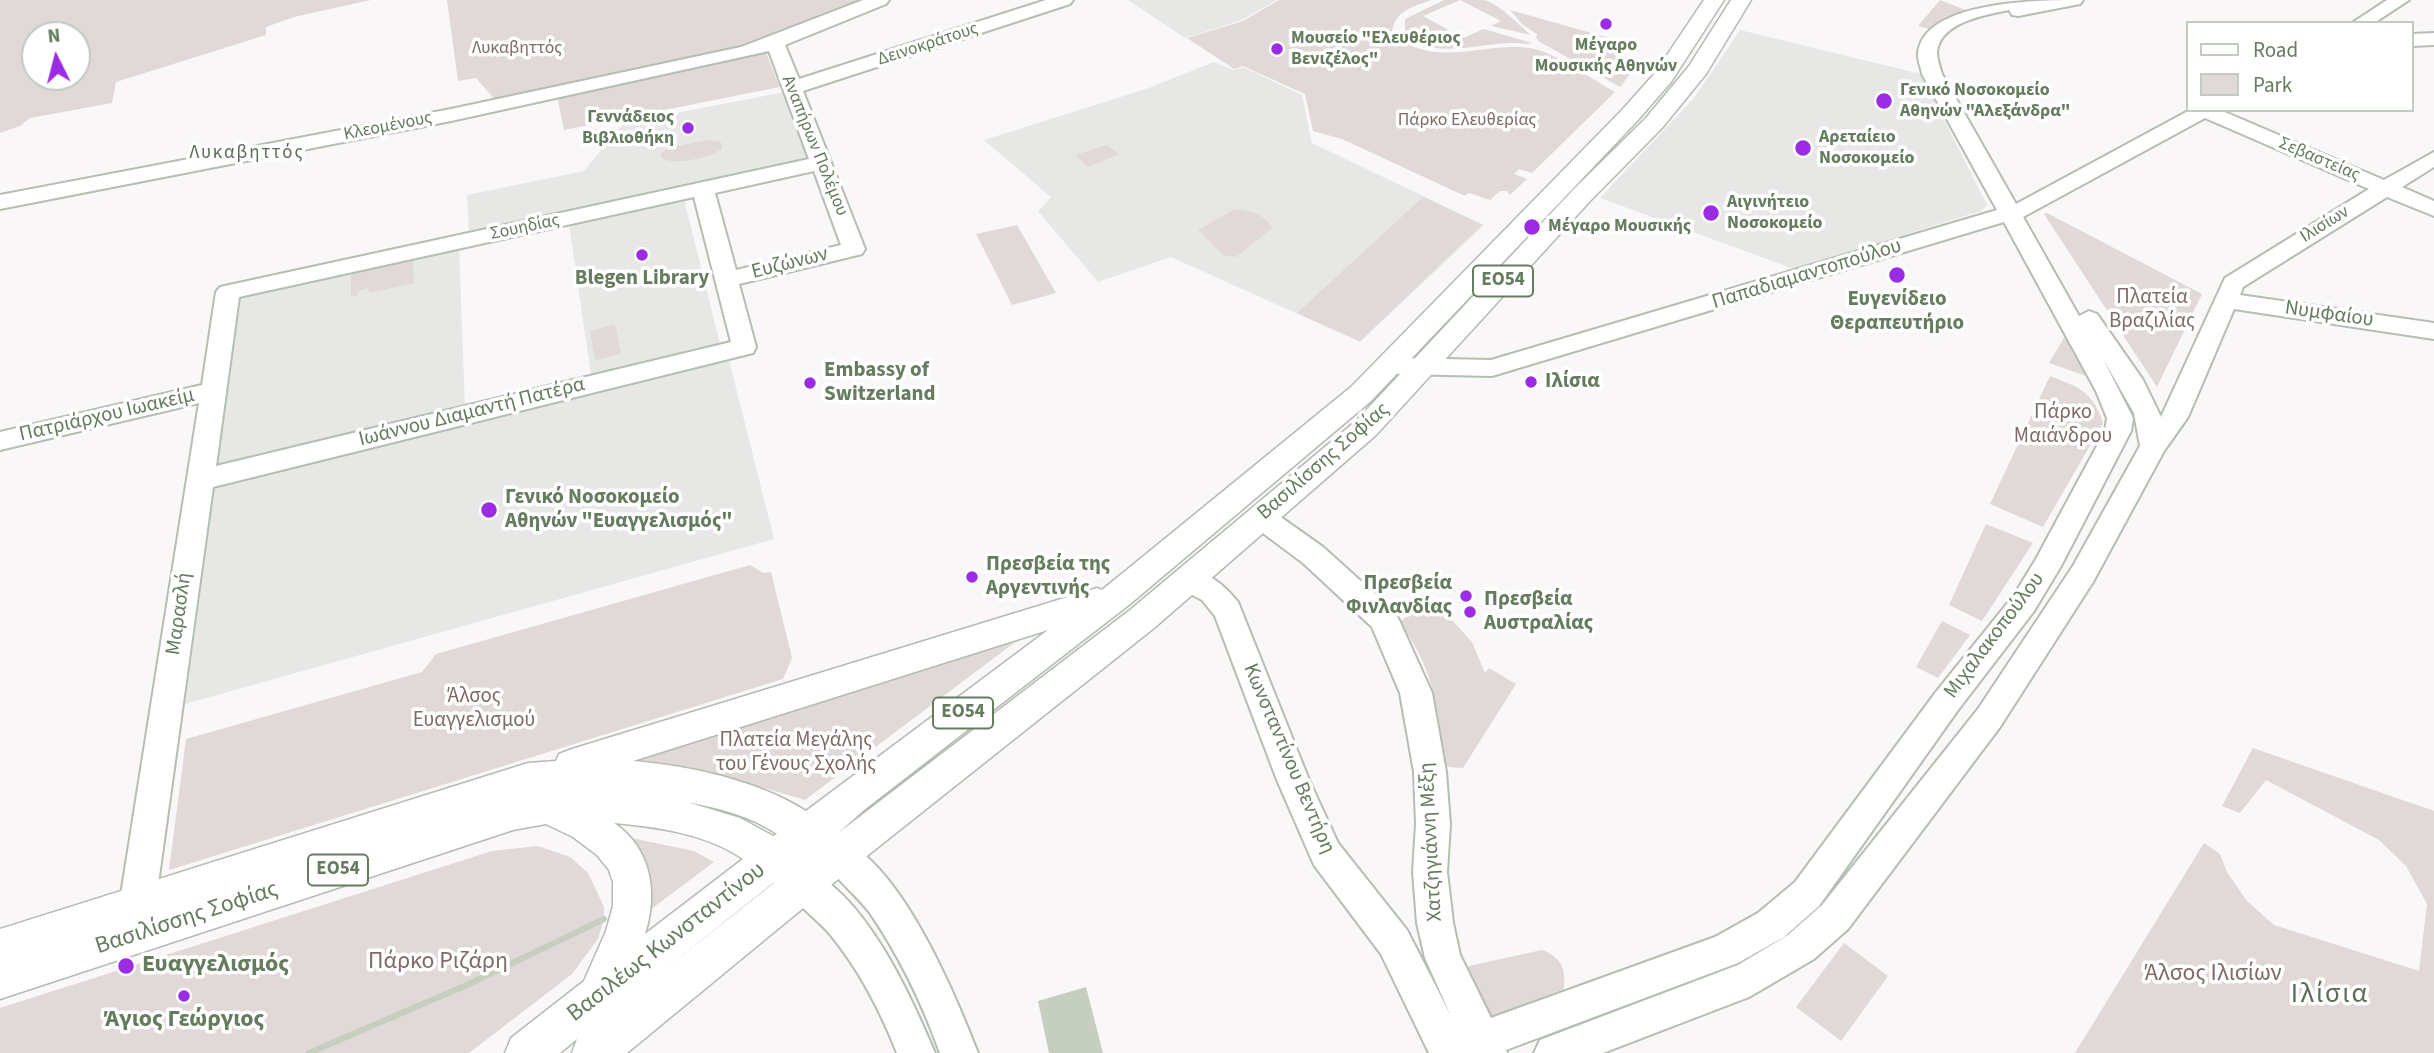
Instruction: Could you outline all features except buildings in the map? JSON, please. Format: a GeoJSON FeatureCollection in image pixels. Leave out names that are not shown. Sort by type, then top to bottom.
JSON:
{"type":"FeatureCollection","features":[{"type":"Feature","properties":{"kind":"main road","name":"Βασιλίσσης Σοφίας"},"geometry":{"type":"LineString","coordinates":[[808,832],[1118,595],[1333,418],[1387,366],[1630,115],[1663,77],[1714,0]]}},
{"type":"Feature","properties":{"kind":"main road","name":"Βασιλίσσης Σοφίας"},"geometry":{"type":"LineString","coordinates":[[536,792],[584,803],[632,806],[732,833],[773,859],[803,884],[1132,628],[1366,428],[1582,195],[1654,123],[1698,69],[1741,0]]}},
{"type":"Feature","properties":{"kind":"main road","name":"ΕΟ54"},"geometry":{"type":"LineString","coordinates":[[536,792],[1118,595]]}},
{"type":"Feature","properties":{"kind":"main road","name":"Βασιλίσσης Σοφίας"},"geometry":{"type":"LineString","coordinates":[[0,948],[135,920],[513,813],[536,792],[594,774],[640,778],[705,789],[771,809],[839,855]]}},
{"type":"Feature","properties":{"kind":"main road"},"geometry":{"type":"LineString","coordinates":[[536,792],[600,832],[617,846],[628,863],[635,883],[630,922],[598,996]]}},
{"type":"Feature","properties":{"kind":"main road","name":"Βασιλέως Κωνσταντίνου"},"geometry":{"type":"LineString","coordinates":[[526,1053],[808,832]]}},
{"type":"Feature","properties":{"kind":"main road","name":"Βασιλέως Κωνσταντίνου"},"geometry":{"type":"LineString","coordinates":[[593,1053],[803,884]]}},
{"type":"Feature","properties":{"kind":"main road","name":"Βασιλίσσης Σοφίας"},"geometry":{"type":"LineString","coordinates":[[0,979],[135,920]]}},
{"type":"Feature","properties":{"kind":"street","name":"Κλεομένους"},"geometry":{"type":"LineString","coordinates":[[0,202],[459,113],[746,52],[775,43],[849,10],[880,0]]}},
{"type":"Feature","properties":{"kind":"street","name":"Δεινοκράτους"},"geometry":{"type":"LineString","coordinates":[[792,89],[1063,0]]}},
{"type":"Feature","properties":{"kind":"street","name":"Μιχαλακοπούλου"},"geometry":{"type":"LineString","coordinates":[[2037,0],[1979,11],[1950,22],[1934,32],[1926,49],[1932,74],[2141,401],[2150,418],[2153,446]]}},
{"type":"Feature","properties":{"kind":"street","name":"Μιχαλακοπούλου"},"geometry":{"type":"LineString","coordinates":[[1463,1050],[1724,951],[1771,925],[1807,894],[1947,701],[2024,603],[2047,566],[2120,425],[2109,391],[2020,208],[1948,78],[1941,59],[1941,49],[1947,36],[1975,21],[2074,0]]}},
{"type":"Feature","properties":{"kind":"street"},"geometry":{"type":"LineString","coordinates":[[2364,21],[2400,0]]}},
{"type":"Feature","properties":{"kind":"street"},"geometry":{"type":"LineString","coordinates":[[2413,40],[2434,39]]}},
{"type":"Feature","properties":{"kind":"street","name":"Αναπήρων Πολέμου"},"geometry":{"type":"LineString","coordinates":[[775,43],[855,249]]}},
{"type":"Feature","properties":{"kind":"street","name":"Παπαδιαμαντοπούλου"},"geometry":{"type":"LineString","coordinates":[[1387,366],[1492,368],[2020,208],[2203,112]]}},
{"type":"Feature","properties":{"kind":"street","name":"Σεβαστείας"},"geometry":{"type":"LineString","coordinates":[[2207,112],[2434,209]]}},
{"type":"Feature","properties":{"kind":"street","name":"Ιλισίων"},"geometry":{"type":"LineString","coordinates":[[2225,300],[2233,283],[2434,158]]}},
{"type":"Feature","properties":{"kind":"street","name":"Σουηδίας"},"geometry":{"type":"LineString","coordinates":[[228,292],[822,163]]}},
{"type":"Feature","properties":{"kind":"street"},"geometry":{"type":"LineString","coordinates":[[704,189],[726,280]]}},
{"type":"Feature","properties":{"kind":"street","name":"Ευζώνων"},"geometry":{"type":"LineString","coordinates":[[726,280],[855,249]]}},
{"type":"Feature","properties":{"kind":"street","name":"Ιωάννου Διαμαντή Πατέρα"},"geometry":{"type":"LineString","coordinates":[[200,480],[744,346],[726,280]]}},
{"type":"Feature","properties":{"kind":"street","name":"Μαρασλή"},"geometry":{"type":"LineString","coordinates":[[135,920],[228,292]]}},
{"type":"Feature","properties":{"kind":"street","name":"Μιχαλακοπούλου"},"geometry":{"type":"LineString","coordinates":[[1553,1053],[1749,979],[1801,947],[1835,917],[1989,718],[2092,559],[2153,446],[2175,417],[2225,300]]}},
{"type":"Feature","properties":{"kind":"street","name":"Νυμφαίου"},"geometry":{"type":"LineString","coordinates":[[2225,300],[2434,331]]}},
{"type":"Feature","properties":{"kind":"street","name":"Πατριάρχου Ιωακείμ"},"geometry":{"type":"LineString","coordinates":[[0,441],[213,391]]}},
{"type":"Feature","properties":{"kind":"street","name":"Χατζηγιάννη Μέξη"},"geometry":{"type":"LineString","coordinates":[[1262,518],[1313,555],[1384,620],[1416,694],[1430,772],[1433,824],[1430,872],[1435,923],[1463,1050]]}},
{"type":"Feature","properties":{"kind":"street","name":"Κωνσταντίνου Βεντήρη"},"geometry":{"type":"LineString","coordinates":[[1189,580],[1212,593],[1227,610],[1293,780],[1326,854],[1394,942],[1463,1050]]}},
{"type":"Feature","properties":{"kind":"street"},"geometry":{"type":"LineString","coordinates":[[839,855],[869,883],[914,948],[940,1002],[959,1053]]}},
{"type":"Feature","properties":{"kind":"street"},"geometry":{"type":"LineString","coordinates":[[803,884],[823,901],[861,946],[896,1002],[916,1053]]}},
{"type":"Feature","properties":{"kind":"shaded area"},"geometry":{"type":"Polygon","coordinates":[[[1128,0],[1277,0],[1242,20],[1185,38],[1128,0]]]}},
{"type":"Feature","properties":{"kind":"shaded area","name":"Αρεταίειο Νοσοκομείο"},"geometry":{"type":"Polygon","coordinates":[[[1740,30],[1921,74],[1987,205],[1981,211],[1794,269],[1600,198],[1694,98],[1740,30]]]}},
{"type":"Feature","properties":{"kind":"shaded area"},"geometry":{"type":"Polygon","coordinates":[[[1214,62],[1234,70],[1243,67],[1302,95],[1312,143],[1484,225],[1360,342],[1171,257],[1098,282],[1038,211],[1051,197],[984,140],[1146,89],[1214,62]]]}},
{"type":"Feature","properties":{"kind":"shaded area"},"geometry":{"type":"Polygon","coordinates":[[[785,92],[810,160],[469,233],[467,195],[584,171],[624,123],[785,92]]]}},
{"type":"Feature","properties":{"kind":"shaded area"},"geometry":{"type":"Polygon","coordinates":[[[684,199],[720,344],[591,375],[569,224],[684,199]]]}},
{"type":"Feature","properties":{"kind":"shaded area"},"geometry":{"type":"Polygon","coordinates":[[[459,245],[465,409],[213,471],[238,293],[459,245]]]}},
{"type":"Feature","properties":{"kind":"shaded area","name":"Γενικό Νοσοκομείο Αθηνών \"Ευαγγελισμός\""},"geometry":{"type":"Polygon","coordinates":[[[728,356],[774,539],[185,704],[215,481],[728,356]]]}},
{"type":"Feature","properties":{"kind":"shaded area"},"geometry":{"type":"Polygon","coordinates":[[[1086,987],[1103,1053],[1049,1053],[1038,1001],[1086,987]]]}},
{"type":"Feature","properties":{"kind":"green space"},"geometry":{"type":"Polygon","coordinates":[[[0,0],[371,0],[294,17],[266,27],[266,35],[116,82],[112,103],[30,118],[20,126],[0,133],[0,0]]]}},
{"type":"Feature","properties":{"kind":"green space","name":"Λυκαβηττός"},"geometry":{"type":"Polygon","coordinates":[[[447,0],[870,0],[770,42],[498,103],[476,78],[458,81],[447,0]]]}},
{"type":"Feature","properties":{"kind":"green space","name":"Πάρκο Ελευθερίας"},"geometry":{"type":"Polygon","coordinates":[[[1279,0],[1431,0],[1401,14],[1392,31],[1407,43],[1442,53],[1517,47],[1535,49],[1564,62],[1615,92],[1532,173],[1519,169],[1514,174],[1527,179],[1510,195],[1507,191],[1500,191],[1490,200],[1469,193],[1465,196],[1342,139],[1313,131],[1305,94],[1243,66],[1234,69],[1187,38],[1243,21],[1279,0]]]}},
{"type":"Feature","properties":{"kind":"green space"},"geometry":{"type":"Polygon","coordinates":[[[1444,0],[1460,0],[1423,16],[1463,38],[1484,29],[1532,43],[1441,49],[1416,42],[1405,34],[1405,19],[1444,0]]]}},
{"type":"Feature","properties":{"kind":"green space"},"geometry":{"type":"Polygon","coordinates":[[[1460,0],[1489,2],[1531,35],[1491,26],[1501,21],[1460,0]]]}},
{"type":"Feature","properties":{"kind":"green space"},"geometry":{"type":"Polygon","coordinates":[[[1940,0],[1968,11],[1933,30],[1918,26],[1940,0]]]}},
{"type":"Feature","properties":{"kind":"green space"},"geometry":{"type":"Polygon","coordinates":[[[1510,10],[1627,43],[1589,34],[1581,44],[1640,61],[1620,87],[1540,42],[1536,38],[1537,34],[1523,25],[1510,10]]]}},
{"type":"Feature","properties":{"kind":"green space"},"geometry":{"type":"Polygon","coordinates":[[[765,50],[780,87],[564,130],[557,96],[765,50]]]}},
{"type":"Feature","properties":{"kind":"green space"},"geometry":{"type":"Polygon","coordinates":[[[710,140],[721,142],[722,149],[692,160],[661,158],[661,153],[671,147],[710,140]]]}},
{"type":"Feature","properties":{"kind":"green space"},"geometry":{"type":"Polygon","coordinates":[[[1107,145],[1119,154],[1088,167],[1075,155],[1107,145]]]}},
{"type":"Feature","properties":{"kind":"green space"},"geometry":{"type":"Polygon","coordinates":[[[1423,197],[1482,225],[1360,341],[1297,313],[1423,197]]]}},
{"type":"Feature","properties":{"kind":"green space"},"geometry":{"type":"Polygon","coordinates":[[[1235,209],[1261,216],[1272,228],[1236,257],[1223,255],[1198,230],[1235,209]]]}},
{"type":"Feature","properties":{"kind":"green space","name":"Πλατεία Βραζιλίας"},"geometry":{"type":"Polygon","coordinates":[[[2047,213],[2202,294],[2157,387],[2044,214],[2047,213]]]}},
{"type":"Feature","properties":{"kind":"green space"},"geometry":{"type":"Polygon","coordinates":[[[1017,225],[1056,293],[1012,305],[976,234],[1017,225]]]}},
{"type":"Feature","properties":{"kind":"green space"},"geometry":{"type":"Polygon","coordinates":[[[413,257],[414,283],[369,293],[368,288],[351,297],[351,270],[413,257]]]}},
{"type":"Feature","properties":{"kind":"green space"},"geometry":{"type":"Polygon","coordinates":[[[615,324],[621,354],[595,360],[590,331],[615,324]]]}},
{"type":"Feature","properties":{"kind":"green space"},"geometry":{"type":"Polygon","coordinates":[[[2065,336],[2089,377],[2049,363],[2065,336]]]}},
{"type":"Feature","properties":{"kind":"green space","name":"Πάρκο Μαιάνδρου"},"geometry":{"type":"Polygon","coordinates":[[[2050,376],[2069,383],[2089,397],[2103,423],[2043,527],[1990,504],[2050,376]]]}},
{"type":"Feature","properties":{"kind":"green space"},"geometry":{"type":"Polygon","coordinates":[[[1986,524],[2033,543],[1982,621],[1949,605],[1986,524]]]}},
{"type":"Feature","properties":{"kind":"green space","name":"Άλσος Ευαγγελισμού"},"geometry":{"type":"Polygon","coordinates":[[[750,565],[763,573],[771,572],[792,658],[783,679],[169,870],[186,739],[422,672],[436,654],[750,565]]]}},
{"type":"Feature","properties":{"kind":"green space"},"geometry":{"type":"Polygon","coordinates":[[[1430,596],[1472,642],[1485,673],[1489,668],[1516,684],[1463,768],[1449,767],[1439,761],[1438,724],[1431,683],[1415,646],[1399,623],[1430,596]]]}},
{"type":"Feature","properties":{"kind":"green space"},"geometry":{"type":"Polygon","coordinates":[[[1942,621],[1970,635],[1938,678],[1916,667],[1942,621]]]}},
{"type":"Feature","properties":{"kind":"green space","name":"Πλατεία Μεγάλης του Γένους Σχολής"},"geometry":{"type":"Polygon","coordinates":[[[1034,628],[805,800],[721,775],[635,762],[1034,628]]]}},
{"type":"Feature","properties":{"kind":"green space","name":"Άλσος Ιλισίων"},"geometry":{"type":"Polygon","coordinates":[[[2253,748],[2434,811],[2434,1053],[2075,1053],[2204,843],[2220,854],[2227,872],[2247,901],[2274,925],[2419,971],[2427,904],[2406,866],[2379,840],[2266,780],[2240,813],[2222,806],[2253,748]]]}},
{"type":"Feature","properties":{"kind":"green space"},"geometry":{"type":"Polygon","coordinates":[[[631,838],[694,851],[714,862],[646,913],[630,847],[631,838]]]}},
{"type":"Feature","properties":{"kind":"green space","name":"Πάρκο Ριζάρη"},"geometry":{"type":"Polygon","coordinates":[[[538,846],[570,857],[588,873],[604,907],[604,919],[598,939],[572,974],[469,1053],[0,1053],[0,1008],[492,851],[538,846]]]}},
{"type":"Feature","properties":{"kind":"green space"},"geometry":{"type":"Polygon","coordinates":[[[1844,943],[1888,976],[1841,1041],[1796,1007],[1844,943]]]}},
{"type":"Feature","properties":{"kind":"green space"},"geometry":{"type":"Polygon","coordinates":[[[1542,950],[1554,956],[1561,964],[1564,989],[1491,1017],[1478,1013],[1464,973],[1469,966],[1542,950]]]}},
{"type":"Feature","properties":{"kind":"waterway"},"geometry":{"type":"LineString","coordinates":[[309,1053],[469,984],[604,919]]}},
{"type":"Feature","properties":{"kind":"place","name":"Μέγαρο Μουσικής Αθηνών"},"geometry":{"type":"Point","coordinates":[1606,24]}},
{"type":"Feature","properties":{"kind":"place","name":"Μουσείο \"Ελευθέριος Βενιζέλος\""},"geometry":{"type":"Point","coordinates":[1277,49]}},
{"type":"Feature","properties":{"kind":"place","name":"Γενικό Νοσοκομείο Αθηνών \"Αλεξάνδρα\""},"geometry":{"type":"Point","coordinates":[1884,101]}},
{"type":"Feature","properties":{"kind":"place","name":"Γεννάδειος Βιβλιοθήκη"},"geometry":{"type":"Point","coordinates":[688,128]}},
{"type":"Feature","properties":{"kind":"place","name":"Αρεταίειο Νοσοκομείο"},"geometry":{"type":"Point","coordinates":[1803,148]}},
{"type":"Feature","properties":{"kind":"place","name":"Αιγινήτειο Νοσοκομείο"},"geometry":{"type":"Point","coordinates":[1711,213]}},
{"type":"Feature","properties":{"kind":"place","name":"Μέγαρο Μουσικής"},"geometry":{"type":"Point","coordinates":[1532,227]}},
{"type":"Feature","properties":{"kind":"place","name":"Blegen Library"},"geometry":{"type":"Point","coordinates":[642,255]}},
{"type":"Feature","properties":{"kind":"place","name":"Ευγενίδειο Θεραπευτήριο"},"geometry":{"type":"Point","coordinates":[1897,275]}},
{"type":"Feature","properties":{"kind":"place","name":"Ιλίσια"},"geometry":{"type":"Point","coordinates":[1531,382]}},
{"type":"Feature","properties":{"kind":"place","name":"Embassy of Switzerland"},"geometry":{"type":"Point","coordinates":[810,383]}},
{"type":"Feature","properties":{"kind":"place","name":"Γενικό Νοσοκομείο Αθηνών \"Ευαγγελισμός\""},"geometry":{"type":"Point","coordinates":[489,510]}},
{"type":"Feature","properties":{"kind":"place","name":"Πρεσβεία της Αργεντινής"},"geometry":{"type":"Point","coordinates":[972,577]}},
{"type":"Feature","properties":{"kind":"place","name":"Πρεσβεία Φινλανδίας"},"geometry":{"type":"Point","coordinates":[1466,596]}},
{"type":"Feature","properties":{"kind":"place","name":"Πρεσβεία Αυστραλίας"},"geometry":{"type":"Point","coordinates":[1470,612]}},
{"type":"Feature","properties":{"kind":"place","name":"Ευαγγελισμός"},"geometry":{"type":"Point","coordinates":[126,966]}},
{"type":"Feature","properties":{"kind":"place","name":"Άγιος Γεώργιος"},"geometry":{"type":"Point","coordinates":[184,996]}},
{"type":"Feature","properties":{"kind":"district","name":"Λυκαβηττός"},"geometry":{"type":"Point","coordinates":[247,154]}},
{"type":"Feature","properties":{"kind":"district","name":"Iλίσια"},"geometry":{"type":"Point","coordinates":[2330,996]}}]}
